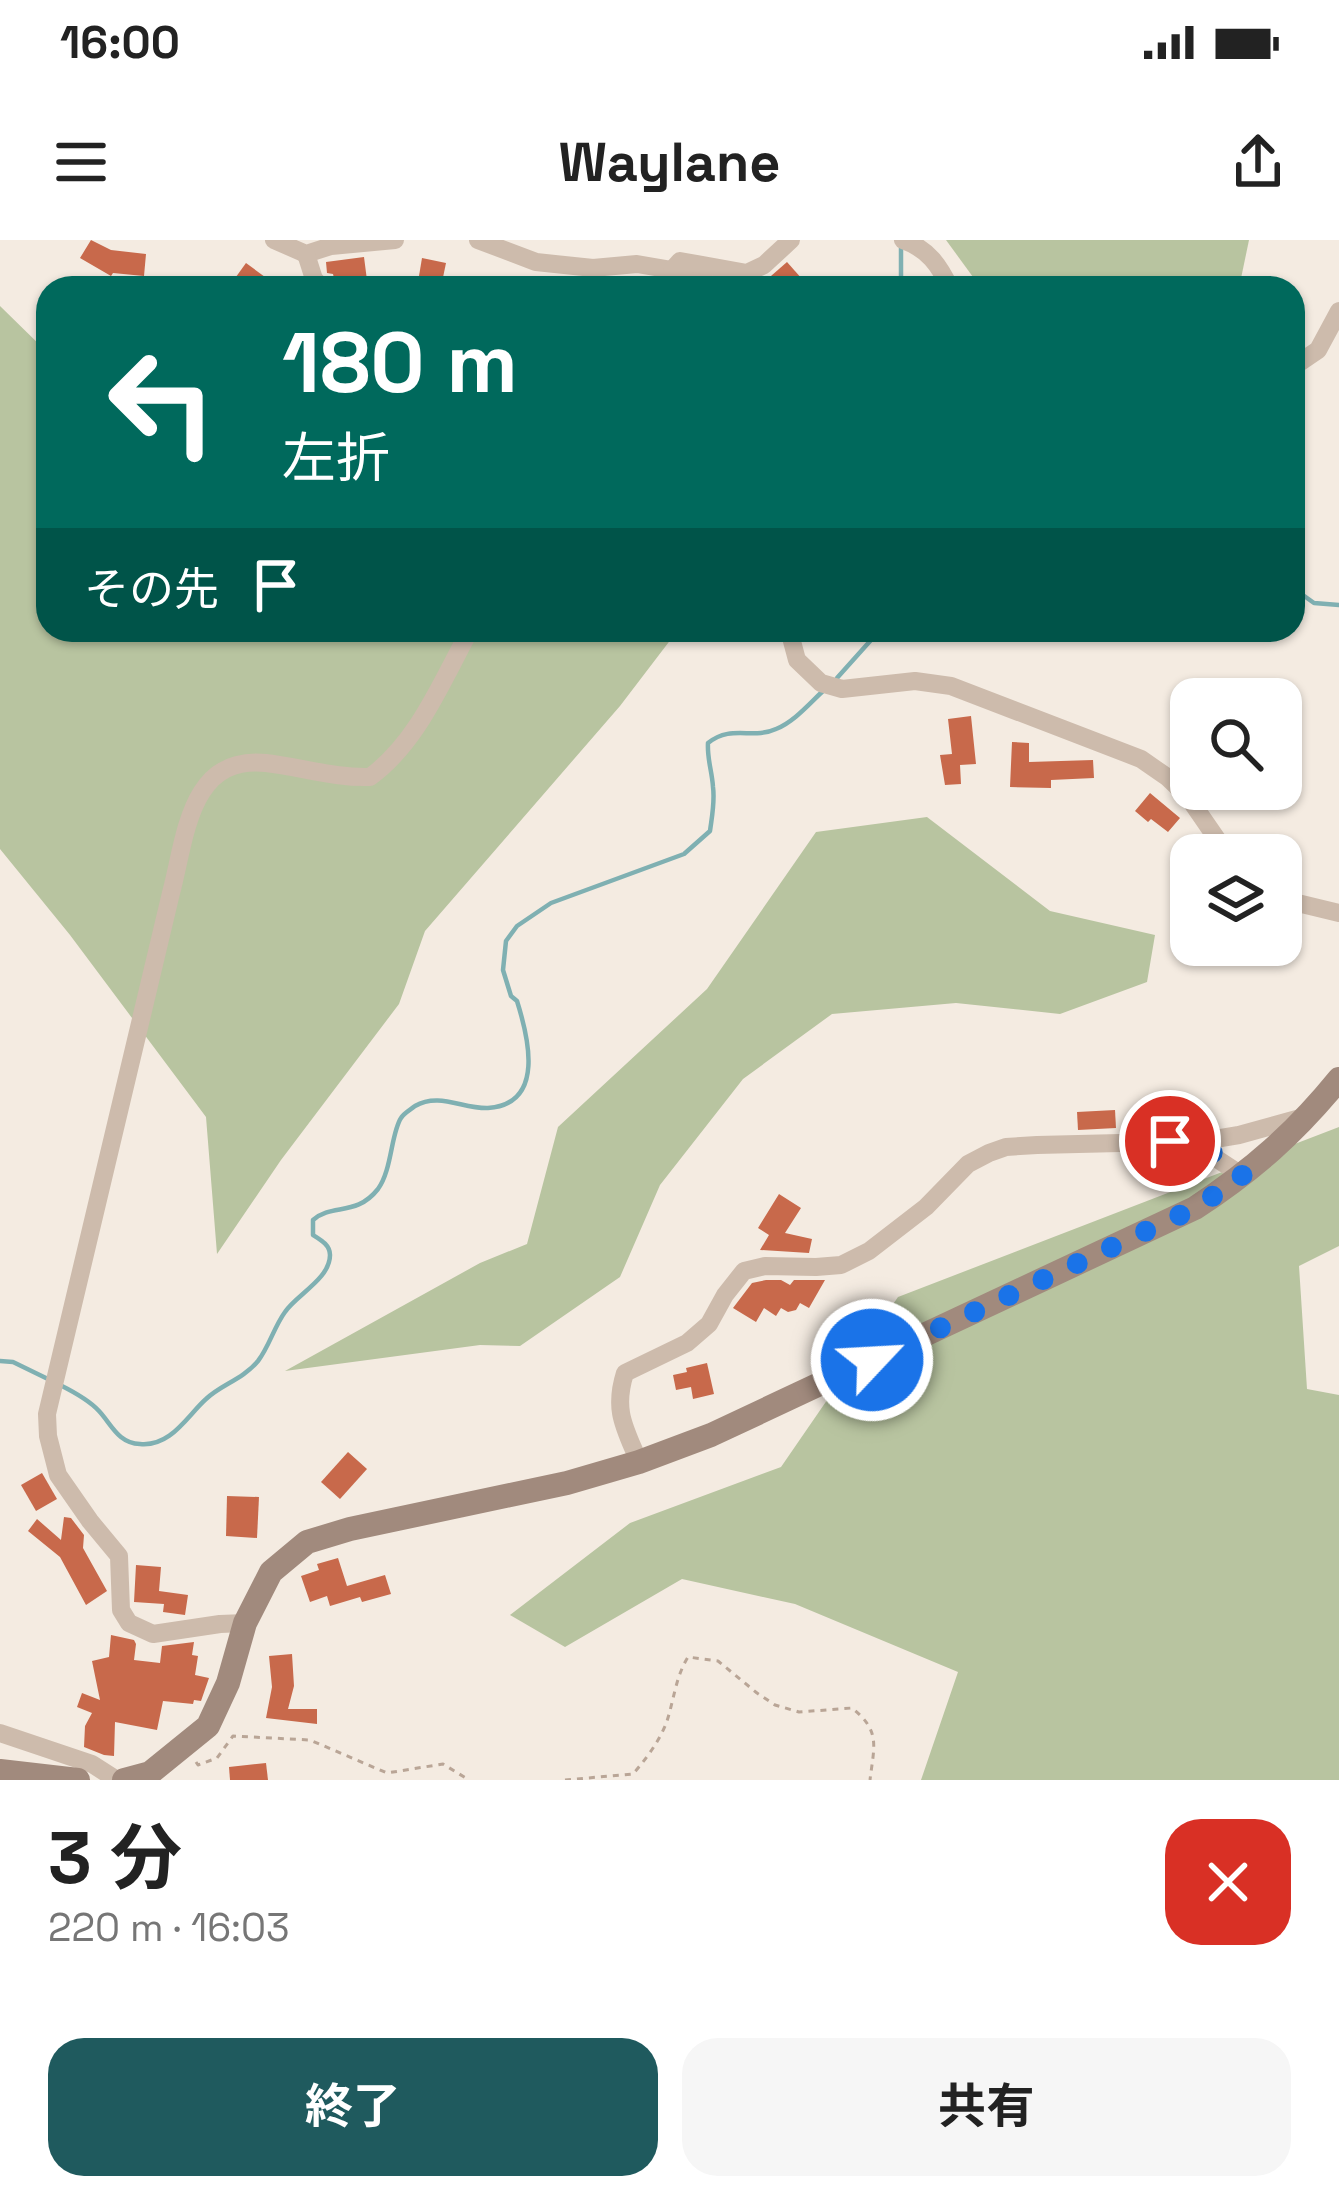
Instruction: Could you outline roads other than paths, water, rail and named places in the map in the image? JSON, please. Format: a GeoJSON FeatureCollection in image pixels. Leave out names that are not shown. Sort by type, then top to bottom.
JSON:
{"type":"FeatureCollection","features":[{"type":"Feature","properties":{"kind":"street"},"geometry":{"type":"LineString","coordinates":[[274,240],[306,254],[331,246],[394,240]]}},
{"type":"Feature","properties":{"kind":"street"},"geometry":{"type":"LineString","coordinates":[[478,240],[536,262],[593,268],[637,264],[689,276]]}},
{"type":"Feature","properties":{"kind":"street"},"geometry":{"type":"LineString","coordinates":[[672,270],[680,261],[747,273],[764,265],[790,240]]}},
{"type":"Feature","properties":{"kind":"street"},"geometry":{"type":"LineString","coordinates":[[903,240],[936,260],[944,276]]}},
{"type":"Feature","properties":{"kind":"street"},"geometry":{"type":"LineString","coordinates":[[306,254],[313,276]]}},
{"type":"Feature","properties":{"kind":"street"},"geometry":{"type":"LineString","coordinates":[[1305,359],[1318,350],[1339,311]]}},
{"type":"Feature","properties":{"kind":"street"},"geometry":{"type":"LineString","coordinates":[[245,1623],[153,1634],[129,1623],[121,1610],[119,1556],[58,1474],[47,1414],[171,892],[202,790],[217,773],[236,763],[370,777],[400,750],[463,642]]}},
{"type":"Feature","properties":{"kind":"street"},"geometry":{"type":"LineString","coordinates":[[792,642],[797,660],[821,682],[842,689],[916,680],[950,686],[1141,758],[1188,797],[1214,834]]}},
{"type":"Feature","properties":{"kind":"street"},"geometry":{"type":"LineString","coordinates":[[1302,904],[1339,913]]}},
{"type":"Feature","properties":{"kind":"street"},"geometry":{"type":"LineString","coordinates":[[0,1732],[92,1764],[120,1780],[150,1773],[208,1726],[228,1683],[245,1623],[272,1572],[307,1542],[350,1528],[568,1484],[711,1435],[1195,1208],[1243,1176],[1309,1116],[1339,1079]]}},
{"type":"Feature","properties":{"kind":"street"},"geometry":{"type":"LineString","coordinates":[[639,1462],[617,1396],[625,1373],[687,1343],[709,1324],[744,1271],[841,1264],[869,1251],[926,1207],[968,1164],[1006,1147],[1203,1141],[1309,1116]]}},
{"type":"Feature","properties":{"kind":"street"},"geometry":{"type":"LineString","coordinates":[[1203,1141],[1217,1159],[1243,1176]]}},
{"type":"Feature","properties":{"kind":"street"},"geometry":{"type":"LineString","coordinates":[[0,1771],[78,1780]]}},
{"type":"Feature","properties":{"kind":"waterway"},"geometry":{"type":"LineString","coordinates":[[901,246],[901,276]]}},
{"type":"Feature","properties":{"kind":"waterway"},"geometry":{"type":"LineString","coordinates":[[1305,597],[1314,603],[1339,605]]}},
{"type":"Feature","properties":{"kind":"waterway"},"geometry":{"type":"LineString","coordinates":[[837,678],[869,642]]}},
{"type":"Feature","properties":{"kind":"waterway"},"geometry":{"type":"LineString","coordinates":[[60,1385],[91,1403],[126,1440],[151,1444],[169,1436],[212,1394],[252,1367],[285,1312],[329,1264],[330,1251],[313,1235],[313,1220],[353,1207],[378,1189],[404,1115],[424,1102],[488,1108],[519,1095],[526,1082],[528,1049],[517,1001],[503,970],[506,941],[517,926],[551,903],[684,854],[710,831],[714,798],[708,743],[725,734],[776,729],[824,690]]}},
{"type":"Feature","properties":{"kind":"waterway"},"geometry":{"type":"LineString","coordinates":[[0,1361],[13,1362],[50,1380]]}}]}
